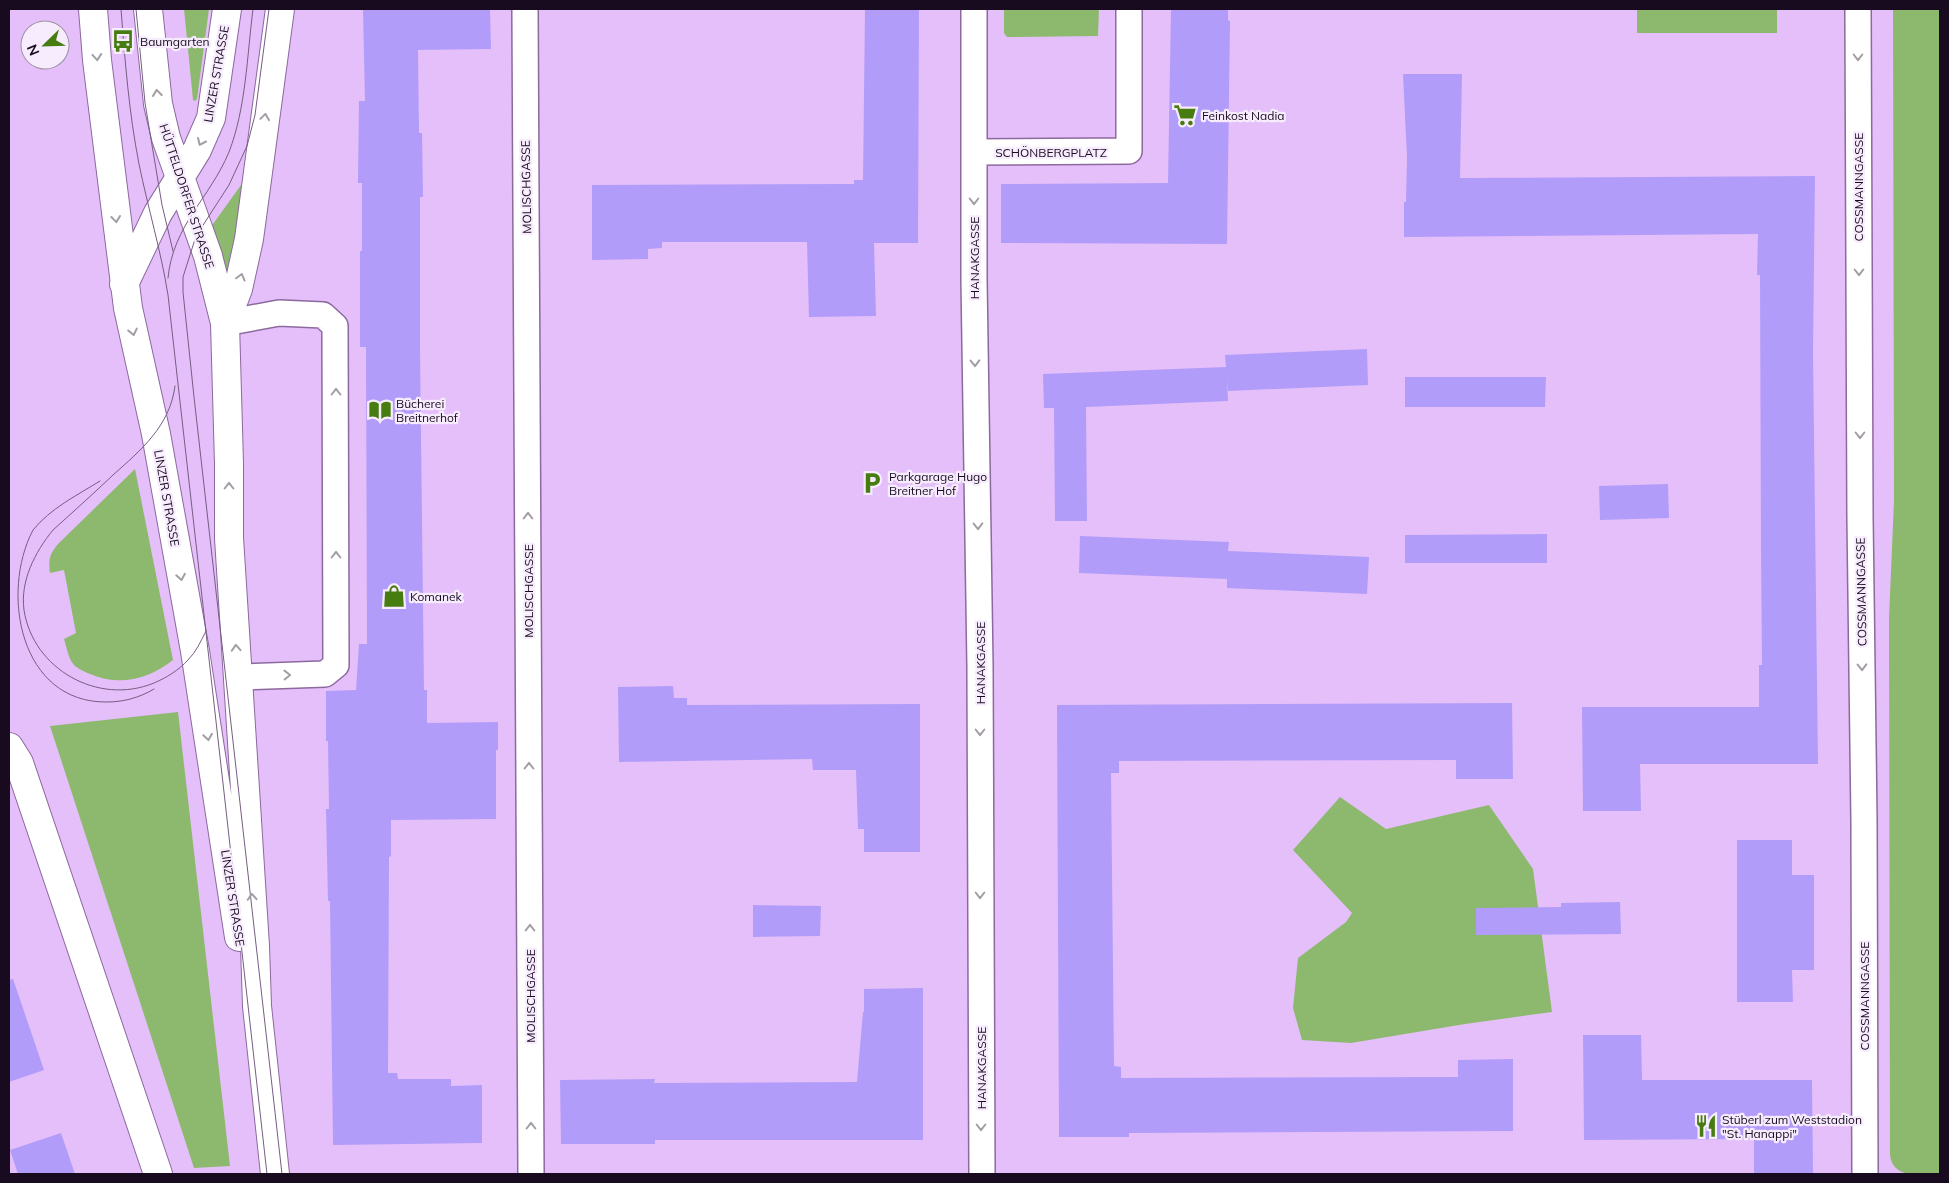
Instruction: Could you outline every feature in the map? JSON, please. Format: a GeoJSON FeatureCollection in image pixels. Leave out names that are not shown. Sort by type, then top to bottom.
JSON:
{"type":"FeatureCollection","features":[{"type":"Feature","properties":{"kind":"main road"},"geometry":{"type":"LineString","coordinates":[[93,9],[97,60],[124,284]]}},
{"type":"Feature","properties":{"kind":"main road","name":"HÜTTELDORFER STRASSE"},"geometry":{"type":"LineString","coordinates":[[148,9],[158,104],[166,138],[208,256],[225,323]]}},
{"type":"Feature","properties":{"kind":"main road","name":"LINZER STRASSE"},"geometry":{"type":"LineString","coordinates":[[227,9],[211,118],[197,150],[179,177],[143,242],[124,284],[156,434],[195,651],[241,947],[257,1006]]}},
{"type":"Feature","properties":{"kind":"main road","name":"LINZER STRASSE"},"geometry":{"type":"LineString","coordinates":[[275,1174],[257,1006],[256,946],[229,538],[225,323],[238,289],[249,239],[280,9]]}},
{"type":"Feature","properties":{"kind":"main road"},"geometry":{"type":"LineString","coordinates":[[9,747],[19,763],[158,1174]]}},
{"type":"Feature","properties":{"kind":"street","name":"MOLISCHGASSE"},"geometry":{"type":"LineString","coordinates":[[525,9],[531,1174]]}},
{"type":"Feature","properties":{"kind":"street"},"geometry":{"type":"LineString","coordinates":[[974,9],[974,152]]}},
{"type":"Feature","properties":{"kind":"street","name":"SCHÖNBERGPLATZ"},"geometry":{"type":"LineString","coordinates":[[974,152],[1129,152],[1129,9]]}},
{"type":"Feature","properties":{"kind":"street","name":"COSSMANNGASSE"},"geometry":{"type":"LineString","coordinates":[[1858,9],[1865,1174]]}},
{"type":"Feature","properties":{"kind":"street","name":"HANAKGASSE"},"geometry":{"type":"LineString","coordinates":[[974,152],[980,666],[982,1174]]}},
{"type":"Feature","properties":{"kind":"street"},"geometry":{"type":"LineString","coordinates":[[225,323],[278,313],[323,315],[336,326],[336,664],[325,674],[239,677]]}},
{"type":"Feature","properties":{"kind":"green space"},"geometry":{"type":"Polygon","coordinates":[[[184,9],[209,9],[197,99],[195,101],[193,100],[184,9]]]}},
{"type":"Feature","properties":{"kind":"green space"},"geometry":{"type":"Polygon","coordinates":[[[1004,9],[1099,9],[1098,36],[1007,37],[1004,33],[1004,9]]]}},
{"type":"Feature","properties":{"kind":"green space"},"geometry":{"type":"Polygon","coordinates":[[[1637,9],[1777,9],[1777,33],[1637,33],[1637,9]]]}},
{"type":"Feature","properties":{"kind":"green space"},"geometry":{"type":"Polygon","coordinates":[[[1893,9],[1940,9],[1940,1174],[1924,1175],[1902,1172],[1892,1162],[1890,1154],[1889,619],[1894,500],[1893,9]]]}},
{"type":"Feature","properties":{"kind":"green space"},"geometry":{"type":"Polygon","coordinates":[[[241,185],[240,222],[234,277],[224,281],[208,231],[241,185]]]}},
{"type":"Feature","properties":{"kind":"green space"},"geometry":{"type":"Polygon","coordinates":[[[135,469],[173,660],[164,667],[144,676],[133,679],[112,680],[101,678],[82,670],[74,665],[70,659],[64,639],[76,633],[64,570],[50,573],[49,564],[52,553],[59,543],[135,469]]]}},
{"type":"Feature","properties":{"kind":"green space"},"geometry":{"type":"Polygon","coordinates":[[[178,712],[230,1166],[194,1168],[50,726],[178,712]]]}},
{"type":"Feature","properties":{"kind":"green space"},"geometry":{"type":"Polygon","coordinates":[[[1340,797],[1386,829],[1489,805],[1533,869],[1552,1012],[1351,1043],[1302,1040],[1293,1008],[1298,958],[1346,922],[1352,913],[1293,850],[1340,797]]]}},
{"type":"Feature","properties":{"kind":"building"},"geometry":{"type":"Polygon","coordinates":[[[363,9],[490,9],[491,49],[418,50],[419,133],[422,133],[423,197],[420,197],[420,350],[424,690],[427,690],[427,723],[498,722],[496,819],[391,820],[391,856],[389,857],[388,1073],[397,1073],[398,1079],[451,1079],[451,1086],[482,1085],[482,1143],[333,1145],[330,901],[328,901],[326,809],[329,809],[326,691],[356,690],[359,644],[367,644],[366,347],[360,347],[362,183],[358,183],[359,101],[365,101],[363,9]]]}},
{"type":"Feature","properties":{"kind":"building"},"geometry":{"type":"Polygon","coordinates":[[[865,9],[919,9],[918,243],[874,243],[876,316],[809,317],[807,242],[662,242],[662,248],[648,249],[648,259],[592,260],[592,185],[854,184],[854,180],[863,180],[865,9]]]}},
{"type":"Feature","properties":{"kind":"building"},"geometry":{"type":"Polygon","coordinates":[[[1171,9],[1228,9],[1228,20],[1230,21],[1227,244],[1001,243],[1001,184],[1168,183],[1171,9]]]}},
{"type":"Feature","properties":{"kind":"building"},"geometry":{"type":"Polygon","coordinates":[[[1403,74],[1462,74],[1460,178],[1815,176],[1813,352],[1818,764],[1640,764],[1641,811],[1583,811],[1582,707],[1759,707],[1759,665],[1762,665],[1760,275],[1757,275],[1758,234],[1404,237],[1407,157],[1403,74]]]}},
{"type":"Feature","properties":{"kind":"building"},"geometry":{"type":"Polygon","coordinates":[[[1367,349],[1368,385],[1228,391],[1227,379],[1228,401],[1086,407],[1087,521],[1055,521],[1054,408],[1044,408],[1043,374],[1226,367],[1225,355],[1367,349]]]}},
{"type":"Feature","properties":{"kind":"building"},"geometry":{"type":"Polygon","coordinates":[[[1405,377],[1546,377],[1545,407],[1405,407],[1405,377]]]}},
{"type":"Feature","properties":{"kind":"building"},"geometry":{"type":"Polygon","coordinates":[[[1668,484],[1669,518],[1600,520],[1599,486],[1668,484]]]}},
{"type":"Feature","properties":{"kind":"building"},"geometry":{"type":"Polygon","coordinates":[[[1547,534],[1547,563],[1405,563],[1405,535],[1547,534]]]}},
{"type":"Feature","properties":{"kind":"building"},"geometry":{"type":"Polygon","coordinates":[[[1080,536],[1229,542],[1228,551],[1369,557],[1367,594],[1227,588],[1227,579],[1079,573],[1080,536]]]}},
{"type":"Feature","properties":{"kind":"building"},"geometry":{"type":"Polygon","coordinates":[[[673,686],[674,698],[687,698],[687,705],[920,704],[920,852],[864,852],[864,829],[858,829],[856,770],[813,770],[812,759],[619,762],[618,687],[673,686]]]}},
{"type":"Feature","properties":{"kind":"building"},"geometry":{"type":"Polygon","coordinates":[[[1512,703],[1513,779],[1456,779],[1456,760],[1119,761],[1119,773],[1111,773],[1114,1066],[1121,1067],[1121,1078],[1458,1077],[1458,1060],[1513,1059],[1513,1131],[1129,1133],[1129,1137],[1059,1137],[1057,705],[1512,703]]]}},
{"type":"Feature","properties":{"kind":"building"},"geometry":{"type":"Polygon","coordinates":[[[1737,840],[1792,840],[1792,875],[1814,875],[1814,970],[1792,970],[1793,1002],[1737,1002],[1737,840]]]}},
{"type":"Feature","properties":{"kind":"building"},"geometry":{"type":"Polygon","coordinates":[[[1620,902],[1621,934],[1476,935],[1476,908],[1561,907],[1561,903],[1620,902]]]}},
{"type":"Feature","properties":{"kind":"building"},"geometry":{"type":"Polygon","coordinates":[[[753,905],[821,906],[820,936],[753,937],[753,905]]]}},
{"type":"Feature","properties":{"kind":"building"},"geometry":{"type":"Polygon","coordinates":[[[13,979],[44,1070],[9,1082],[9,980],[13,979]]]}},
{"type":"Feature","properties":{"kind":"building"},"geometry":{"type":"Polygon","coordinates":[[[923,988],[923,1140],[655,1140],[655,1144],[561,1144],[560,1080],[655,1079],[654,1083],[857,1082],[864,1012],[864,989],[923,988]]]}},
{"type":"Feature","properties":{"kind":"building"},"geometry":{"type":"Polygon","coordinates":[[[1583,1035],[1641,1035],[1642,1080],[1812,1080],[1813,1174],[1754,1174],[1754,1139],[1584,1140],[1583,1035]]]}},
{"type":"Feature","properties":{"kind":"building"},"geometry":{"type":"Polygon","coordinates":[[[61,1133],[75,1174],[18,1174],[10,1150],[61,1133]]]}},
{"type":"Feature","properties":{"kind":"tram line"},"geometry":{"type":"LineString","coordinates":[[121,9],[128,87],[136,145],[168,295],[267,1174]]}},
{"type":"Feature","properties":{"kind":"tram line"},"geometry":{"type":"LineString","coordinates":[[136,9],[145,103],[162,205],[173,251]]}},
{"type":"Feature","properties":{"kind":"tram line"},"geometry":{"type":"LineString","coordinates":[[168,278],[171,259],[184,227],[221,168],[235,135],[242,100],[253,9]]}},
{"type":"Feature","properties":{"kind":"tram line"},"geometry":{"type":"LineString","coordinates":[[269,9],[255,115],[247,146],[229,185],[196,236],[183,277],[183,292],[282,1174]]}},
{"type":"Feature","properties":{"kind":"tram line"},"geometry":{"type":"LineString","coordinates":[[175,386],[167,413],[153,436],[134,456],[53,530],[46,539],[30,567],[24,588],[24,610],[30,631],[40,650],[54,665],[71,677],[91,686],[111,690],[133,689],[154,683],[168,676],[191,657],[206,631]]}},
{"type":"Feature","properties":{"kind":"tram line"},"geometry":{"type":"LineString","coordinates":[[100,481],[56,509],[33,530],[23,556],[18,584],[19,612],[25,640],[37,665],[54,684],[77,697],[107,702],[119,701],[137,697],[154,689]]}},
{"type":"Feature","properties":{"kind":"place","name":"Baumgarten"},"geometry":{"type":"Point","coordinates":[123,41]}},
{"type":"Feature","properties":{"kind":"place","name":"Feinkost Nadia"},"geometry":{"type":"Point","coordinates":[1185,115]}},
{"type":"Feature","properties":{"kind":"place","name":"Bücherei Breitnerhof"},"geometry":{"type":"Point","coordinates":[380,410]}},
{"type":"Feature","properties":{"kind":"place","name":"Parkgarage Hugo Breitner Hof"},"geometry":{"type":"Point","coordinates":[872,483]}},
{"type":"Feature","properties":{"kind":"place","name":"Komanek"},"geometry":{"type":"Point","coordinates":[394,596]}},
{"type":"Feature","properties":{"kind":"place","name":"Stüberl zum Weststadion \"St. Hanappi\""},"geometry":{"type":"Point","coordinates":[1706,1126]}}]}
